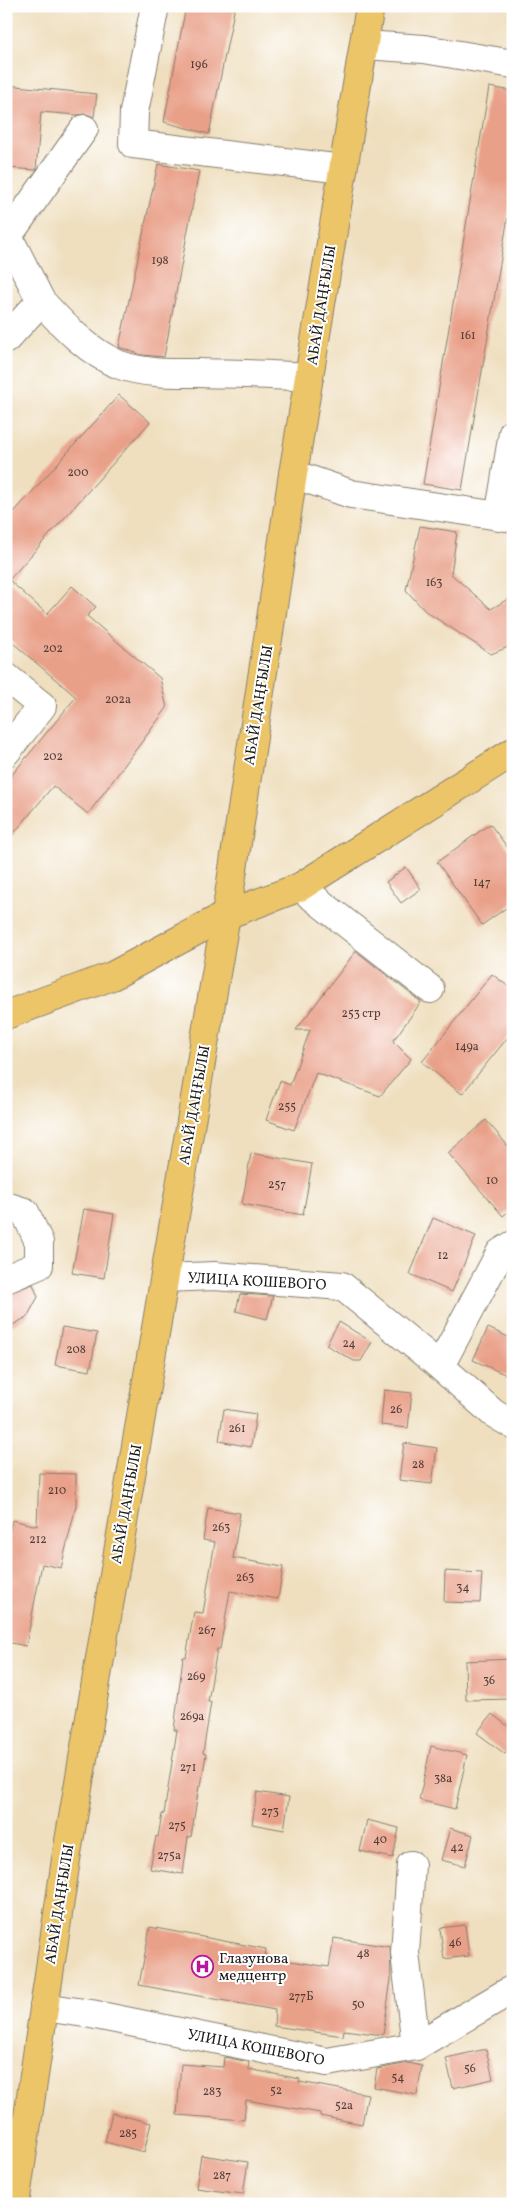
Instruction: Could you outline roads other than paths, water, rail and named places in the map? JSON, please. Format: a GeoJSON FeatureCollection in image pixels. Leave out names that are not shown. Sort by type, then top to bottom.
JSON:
{"type":"FeatureCollection","features":[{"type":"Feature","properties":{"kind":"main road","name":"АБАЙ ДАҢҒЫЛЫ"},"geometry":{"type":"LineString","coordinates":[[15,2204],[67,1854],[226,915],[292,474],[370,6]]}},
{"type":"Feature","properties":{"kind":"main road"},"geometry":{"type":"LineString","coordinates":[[6,1015],[112,976],[226,915],[300,887],[513,752]]}},
{"type":"Feature","properties":{"kind":"street"},"geometry":{"type":"LineString","coordinates":[[155,6],[134,112],[133,144],[343,169]]}},
{"type":"Feature","properties":{"kind":"street"},"geometry":{"type":"LineString","coordinates":[[364,45],[424,49],[513,64]]}},
{"type":"Feature","properties":{"kind":"street"},"geometry":{"type":"LineString","coordinates":[[84,129],[7,235],[41,300],[65,327],[89,346],[119,365],[155,372],[280,374],[309,378]]}},
{"type":"Feature","properties":{"kind":"street"},"geometry":{"type":"LineString","coordinates":[[6,339],[41,300]]}},
{"type":"Feature","properties":{"kind":"street"},"geometry":{"type":"LineString","coordinates":[[292,474],[351,494],[506,517],[513,433]]}},
{"type":"Feature","properties":{"kind":"street"},"geometry":{"type":"LineString","coordinates":[[6,677],[42,706],[6,752]]}},
{"type":"Feature","properties":{"kind":"street"},"geometry":{"type":"LineString","coordinates":[[300,887],[430,989]]}},
{"type":"Feature","properties":{"kind":"street"},"geometry":{"type":"LineString","coordinates":[[6,1206],[25,1212],[39,1242],[40,1264],[6,1278]]}},
{"type":"Feature","properties":{"kind":"street"},"geometry":{"type":"LineString","coordinates":[[440,1366],[500,1253],[513,1246]]}},
{"type":"Feature","properties":{"kind":"street","name":"УЛИЦА КОШЕВОГО"},"geometry":{"type":"LineString","coordinates":[[164,1278],[214,1276],[342,1286],[440,1366],[493,1413],[513,1425]]}},
{"type":"Feature","properties":{"kind":"street"},"geometry":{"type":"LineString","coordinates":[[412,1865],[405,1954],[416,2046]]}},
{"type":"Feature","properties":{"kind":"street","name":"УЛИЦА КОШЕВОГО"},"geometry":{"type":"LineString","coordinates":[[44,2007],[110,2018],[327,2062],[416,2046],[513,1989]]}},
{"type":"Feature","properties":{"kind":"place","name":"Глазунова медцентр"},"geometry":{"type":"Point","coordinates":[203,1967]}}]}
